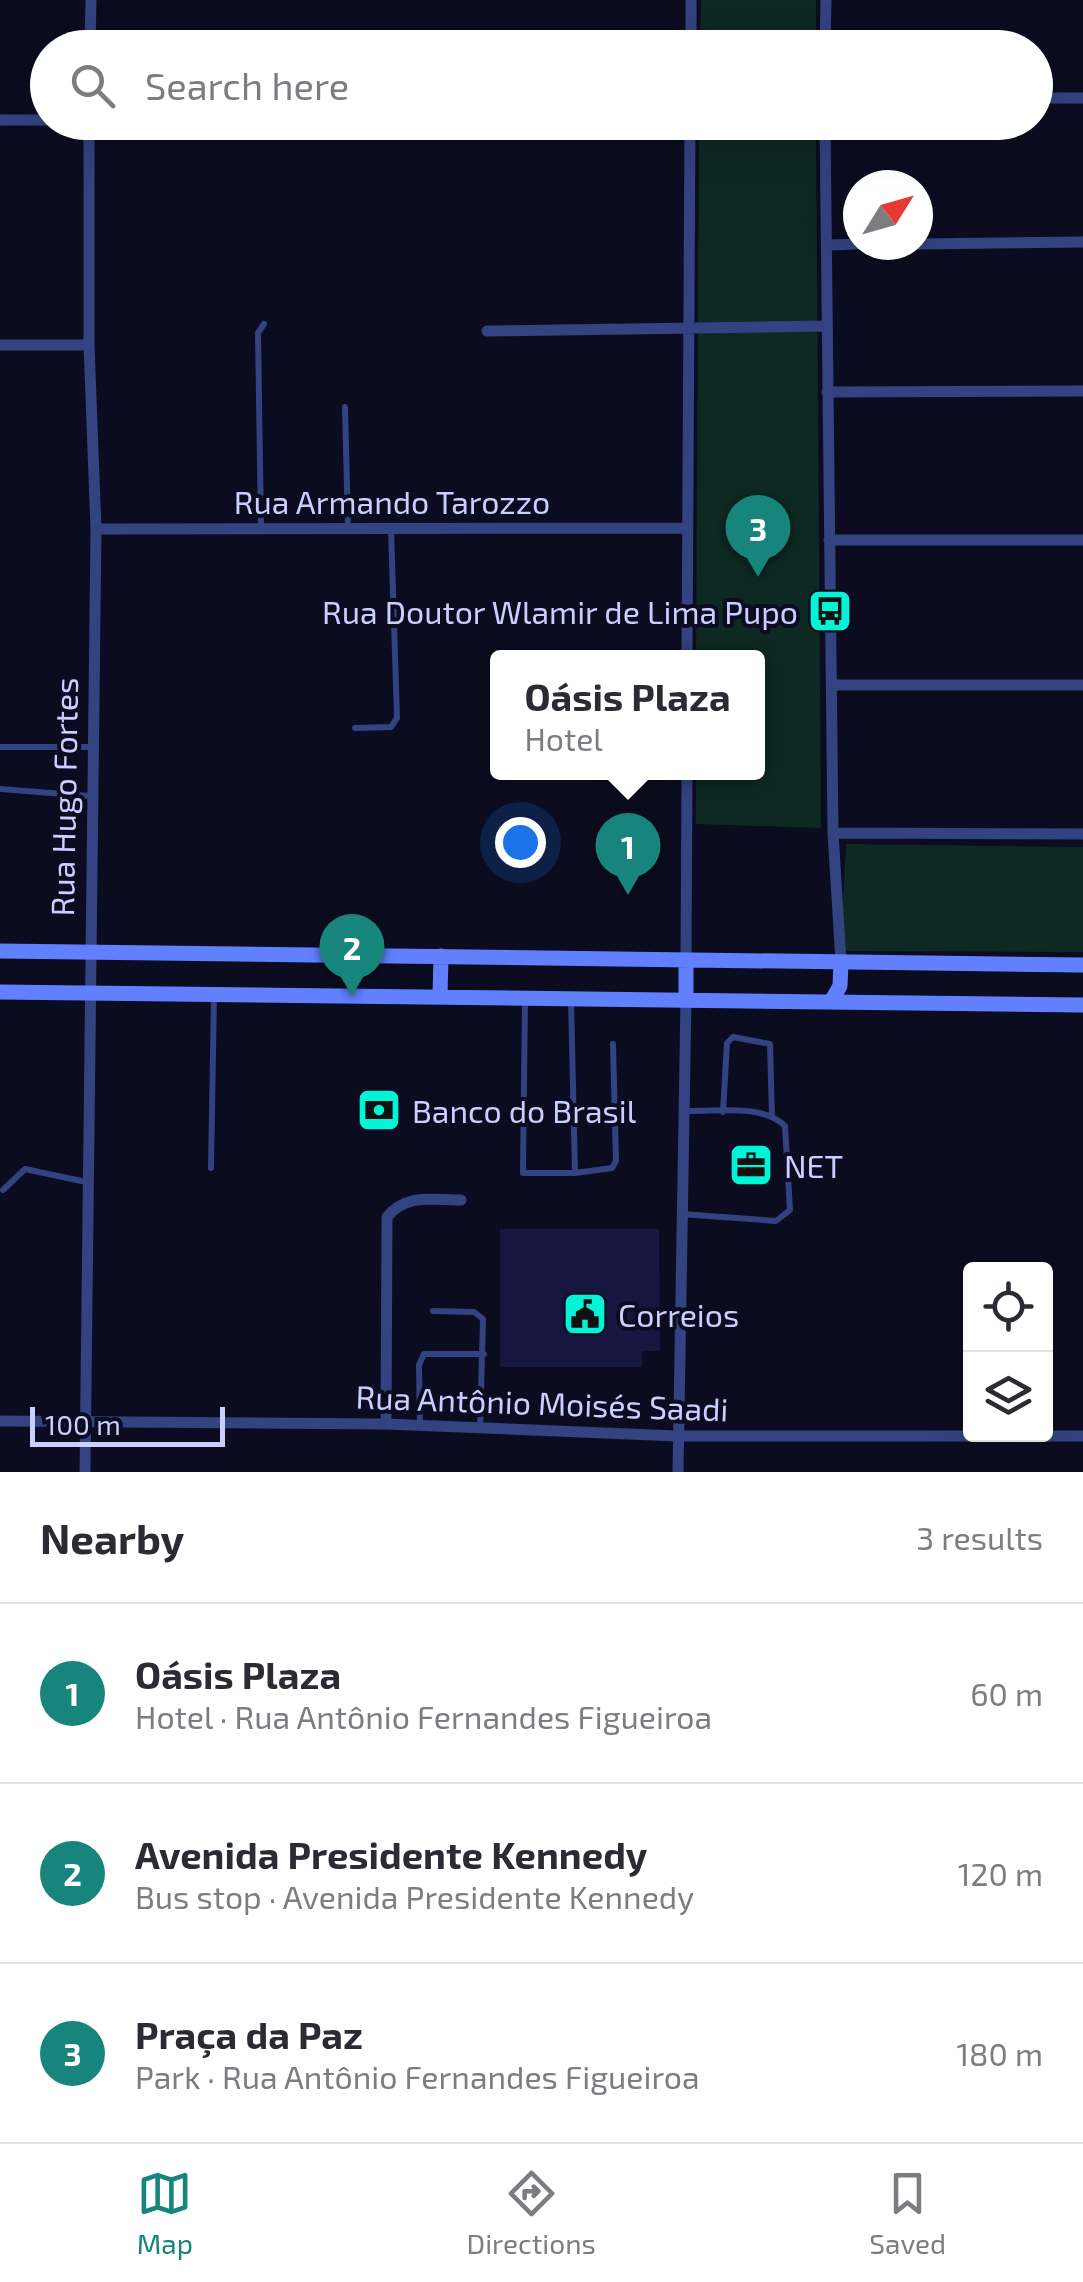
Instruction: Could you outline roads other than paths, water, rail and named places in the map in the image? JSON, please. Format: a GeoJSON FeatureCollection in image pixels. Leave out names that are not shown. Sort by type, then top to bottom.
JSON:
{"type":"FeatureCollection","features":[{"type":"Feature","properties":{"kind":"main road"},"geometry":{"type":"LineString","coordinates":[[0,951],[1083,966]]}},
{"type":"Feature","properties":{"kind":"main road"},"geometry":{"type":"LineString","coordinates":[[440,956],[440,996]]}},
{"type":"Feature","properties":{"kind":"main road"},"geometry":{"type":"LineString","coordinates":[[686,960],[686,999]]}},
{"type":"Feature","properties":{"kind":"main road"},"geometry":{"type":"LineString","coordinates":[[832,1000],[840,986],[841,962]]}},
{"type":"Feature","properties":{"kind":"main road"},"geometry":{"type":"LineString","coordinates":[[0,992],[1083,1005]]}},
{"type":"Feature","properties":{"kind":"street"},"geometry":{"type":"LineString","coordinates":[[90,30],[91,0]]}},
{"type":"Feature","properties":{"kind":"street"},"geometry":{"type":"LineString","coordinates":[[691,30],[692,0]]}},
{"type":"Feature","properties":{"kind":"street"},"geometry":{"type":"LineString","coordinates":[[825,30],[826,0]]}},
{"type":"Feature","properties":{"kind":"street"},"geometry":{"type":"LineString","coordinates":[[1053,98],[1083,98]]}},
{"type":"Feature","properties":{"kind":"street"},"geometry":{"type":"LineString","coordinates":[[0,120],[30,120]]}},
{"type":"Feature","properties":{"kind":"street","name":"Rua Hugo Fortes"},"geometry":{"type":"LineString","coordinates":[[85,1472],[88,952],[96,529],[89,345],[89,140]]}},
{"type":"Feature","properties":{"kind":"street"},"geometry":{"type":"LineString","coordinates":[[688,650],[690,140]]}},
{"type":"Feature","properties":{"kind":"street"},"geometry":{"type":"LineString","coordinates":[[824,140],[833,833],[841,962]]}},
{"type":"Feature","properties":{"kind":"street"},"geometry":{"type":"LineString","coordinates":[[933,244],[1083,242]]}},
{"type":"Feature","properties":{"kind":"street"},"geometry":{"type":"LineString","coordinates":[[827,244],[843,244]]}},
{"type":"Feature","properties":{"kind":"street"},"geometry":{"type":"LineString","coordinates":[[487,331],[827,326]]}},
{"type":"Feature","properties":{"kind":"street"},"geometry":{"type":"LineString","coordinates":[[0,345],[89,345]]}},
{"type":"Feature","properties":{"kind":"street"},"geometry":{"type":"LineString","coordinates":[[827,392],[1083,391]]}},
{"type":"Feature","properties":{"kind":"street","name":"Rua Armando Tarozzo"},"geometry":{"type":"LineString","coordinates":[[96,529],[688,528]]}},
{"type":"Feature","properties":{"kind":"street"},"geometry":{"type":"LineString","coordinates":[[829,540],[1083,540]]}},
{"type":"Feature","properties":{"kind":"street"},"geometry":{"type":"LineString","coordinates":[[832,685],[1083,686]]}},
{"type":"Feature","properties":{"kind":"street"},"geometry":{"type":"LineString","coordinates":[[686,960],[687,780]]}},
{"type":"Feature","properties":{"kind":"street"},"geometry":{"type":"LineString","coordinates":[[833,833],[1083,834]]}},
{"type":"Feature","properties":{"kind":"street"},"geometry":{"type":"LineString","coordinates":[[678,1472],[686,999]]}},
{"type":"Feature","properties":{"kind":"street"},"geometry":{"type":"LineString","coordinates":[[386,1424],[387,1217],[409,1200],[460,1200]]}},
{"type":"Feature","properties":{"kind":"street","name":"Rua Antônio Moisés Saadi"},"geometry":{"type":"LineString","coordinates":[[0,1421],[386,1424],[480,1431],[676,1436],[1083,1436]]}},
{"type":"Feature","properties":{"kind":"lane"},"geometry":{"type":"LineString","coordinates":[[261,528],[258,333],[264,324]]}},
{"type":"Feature","properties":{"kind":"lane"},"geometry":{"type":"LineString","coordinates":[[345,407],[348,528]]}},
{"type":"Feature","properties":{"kind":"lane"},"geometry":{"type":"LineString","coordinates":[[355,728],[391,726],[397,718],[391,528]]}},
{"type":"Feature","properties":{"kind":"lane"},"geometry":{"type":"LineString","coordinates":[[0,747],[91,746]]}},
{"type":"Feature","properties":{"kind":"lane"},"geometry":{"type":"LineString","coordinates":[[0,788],[90,796]]}},
{"type":"Feature","properties":{"kind":"lane"},"geometry":{"type":"LineString","coordinates":[[211,1168],[214,994]]}},
{"type":"Feature","properties":{"kind":"lane"},"geometry":{"type":"LineString","coordinates":[[525,997],[524,1173],[612,1168],[616,1161],[612,1044]]}},
{"type":"Feature","properties":{"kind":"lane"},"geometry":{"type":"LineString","coordinates":[[571,998],[574,1173]]}},
{"type":"Feature","properties":{"kind":"lane"},"geometry":{"type":"LineString","coordinates":[[723,1112],[727,1043],[733,1037],[764,1039],[770,1044],[772,1116]]}},
{"type":"Feature","properties":{"kind":"lane"},"geometry":{"type":"LineString","coordinates":[[681,1214],[776,1221],[790,1210],[786,1126],[772,1116],[683,1111]]}},
{"type":"Feature","properties":{"kind":"lane"},"geometry":{"type":"LineString","coordinates":[[3,1190],[25,1169],[86,1182]]}},
{"type":"Feature","properties":{"kind":"lane"},"geometry":{"type":"LineString","coordinates":[[433,1311],[480,1313],[484,1354],[480,1431]]}},
{"type":"Feature","properties":{"kind":"lane"},"geometry":{"type":"LineString","coordinates":[[420,1426],[419,1364],[424,1354],[484,1354]]}},
{"type":"Feature","properties":{"kind":"place","name":"Praça da Paz"},"geometry":{"type":"Point","coordinates":[758,577]}},
{"type":"Feature","properties":{"kind":"place","name":"Rua Doutor Wlamir de Lima Pupo"},"geometry":{"type":"Point","coordinates":[830,611]}},
{"type":"Feature","properties":{"kind":"place","name":"Oásis Plaza"},"geometry":{"type":"Point","coordinates":[628,895]}},
{"type":"Feature","properties":{"kind":"place","name":"Avenida Presidente Kennedy"},"geometry":{"type":"Point","coordinates":[352,996]}},
{"type":"Feature","properties":{"kind":"place","name":"Banco do Brasil"},"geometry":{"type":"Point","coordinates":[379,1110]}},
{"type":"Feature","properties":{"kind":"place","name":"NET"},"geometry":{"type":"Point","coordinates":[751,1165]}},
{"type":"Feature","properties":{"kind":"place","name":"Correios"},"geometry":{"type":"Point","coordinates":[585,1314]}}]}
